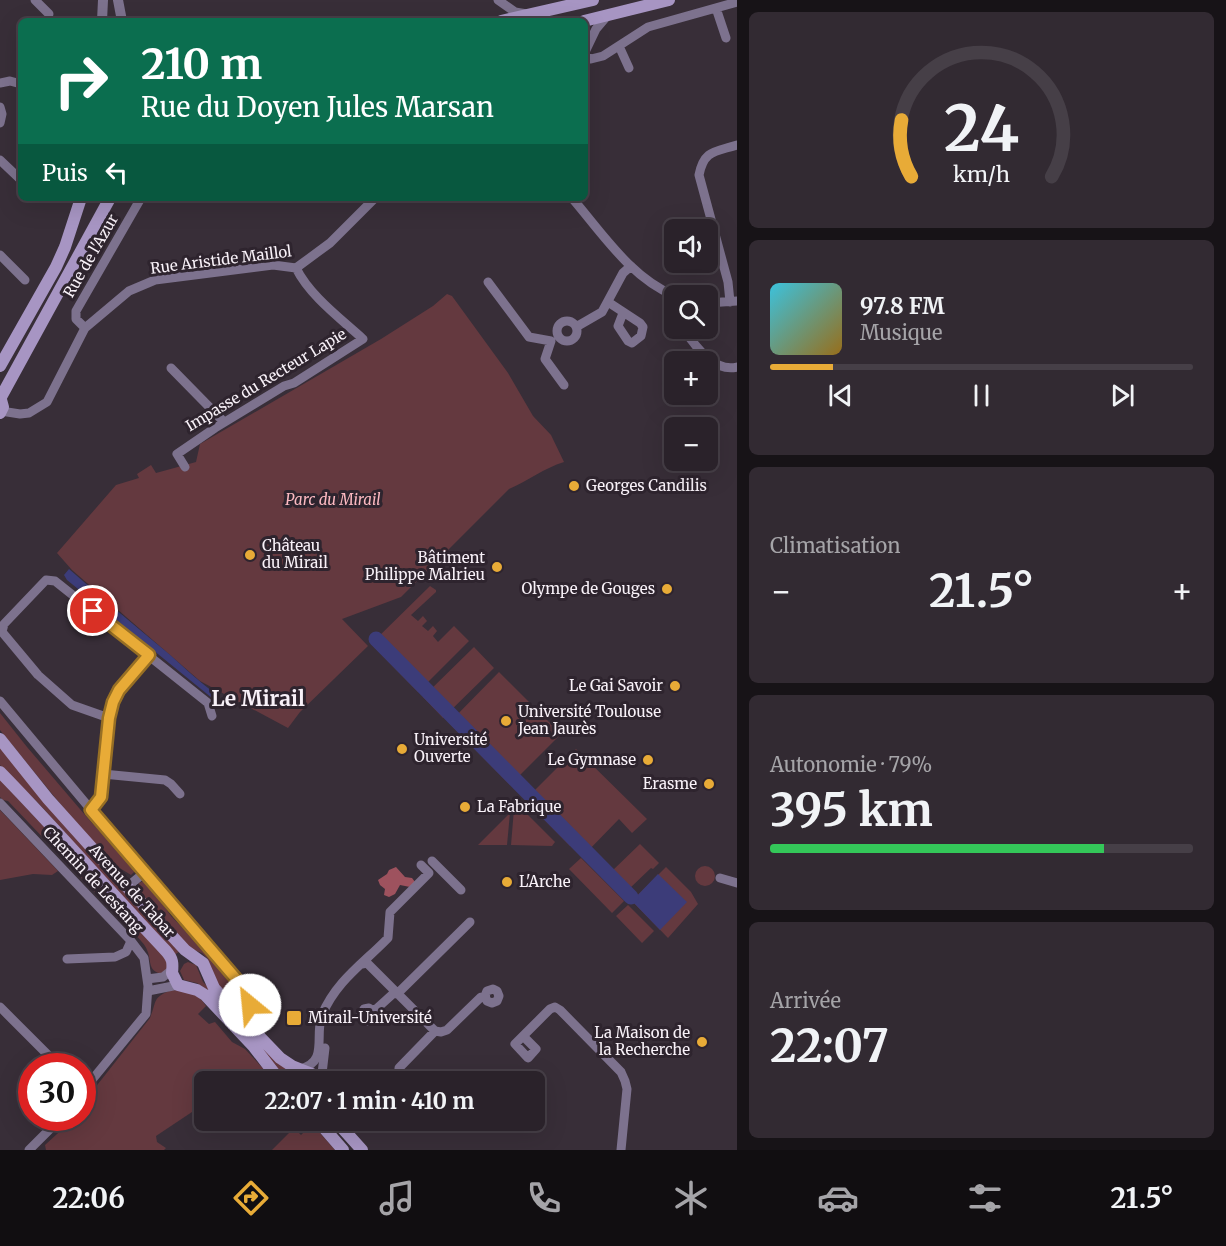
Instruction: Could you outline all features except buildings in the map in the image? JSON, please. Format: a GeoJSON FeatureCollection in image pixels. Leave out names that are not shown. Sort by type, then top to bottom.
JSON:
{"type":"FeatureCollection","features":[{"type":"Feature","properties":{"kind":"main road"},"geometry":{"type":"LineString","coordinates":[[514,18],[592,0]]}},
{"type":"Feature","properties":{"kind":"main road"},"geometry":{"type":"LineString","coordinates":[[588,20],[669,0]]}},
{"type":"Feature","properties":{"kind":"main road"},"geometry":{"type":"LineString","coordinates":[[0,366],[56,267],[80,201]]}},
{"type":"Feature","properties":{"kind":"main road"},"geometry":{"type":"LineString","coordinates":[[0,412],[3,406],[0,396],[108,201]]}},
{"type":"Feature","properties":{"kind":"main road","name":"Avenue de Tabar"},"geometry":{"type":"LineString","coordinates":[[0,739],[48,799],[127,887],[185,950],[204,963],[214,987],[280,1058],[305,1071]]}},
{"type":"Feature","properties":{"kind":"main road","name":"Avenue de Tabar"},"geometry":{"type":"LineString","coordinates":[[0,772],[64,838],[166,951],[178,985]]}},
{"type":"Feature","properties":{"kind":"main road"},"geometry":{"type":"LineString","coordinates":[[173,967],[183,956],[193,956]]}},
{"type":"Feature","properties":{"kind":"main road"},"geometry":{"type":"LineString","coordinates":[[178,985],[197,990],[205,995],[255,1047],[273,1071]]}},
{"type":"Feature","properties":{"kind":"main road"},"geometry":{"type":"LineString","coordinates":[[327,1131],[343,1150]]}},
{"type":"Feature","properties":{"kind":"main road"},"geometry":{"type":"LineString","coordinates":[[345,1131],[362,1150]]}},
{"type":"Feature","properties":{"kind":"street"},"geometry":{"type":"LineString","coordinates":[[35,0],[49,14]]}},
{"type":"Feature","properties":{"kind":"street"},"geometry":{"type":"LineString","coordinates":[[102,18],[103,0]]}},
{"type":"Feature","properties":{"kind":"street"},"geometry":{"type":"LineString","coordinates":[[118,0],[121,18]]}},
{"type":"Feature","properties":{"kind":"street"},"geometry":{"type":"LineString","coordinates":[[498,0],[515,12],[532,14]]}},
{"type":"Feature","properties":{"kind":"street"},"geometry":{"type":"LineString","coordinates":[[588,58],[603,56],[648,27],[737,2]]}},
{"type":"Feature","properties":{"kind":"street"},"geometry":{"type":"LineString","coordinates":[[716,8],[726,38]]}},
{"type":"Feature","properties":{"kind":"street"},"geometry":{"type":"LineString","coordinates":[[588,46],[596,29],[608,15]]}},
{"type":"Feature","properties":{"kind":"street"},"geometry":{"type":"LineString","coordinates":[[619,46],[629,68]]}},
{"type":"Feature","properties":{"kind":"street"},"geometry":{"type":"LineString","coordinates":[[0,83],[10,81],[18,83]]}},
{"type":"Feature","properties":{"kind":"street"},"geometry":{"type":"LineString","coordinates":[[0,107],[0,123]]}},
{"type":"Feature","properties":{"kind":"street"},"geometry":{"type":"LineString","coordinates":[[718,303],[733,302],[699,175],[702,161],[708,154],[737,145]]}},
{"type":"Feature","properties":{"kind":"street"},"geometry":{"type":"LineString","coordinates":[[0,160],[18,177]]}},
{"type":"Feature","properties":{"kind":"street","name":"Rue de l'Azur"},"geometry":{"type":"LineString","coordinates":[[85,328],[76,319],[76,311],[139,201]]}},
{"type":"Feature","properties":{"kind":"street","name":"Rue Aristide Maillol"},"geometry":{"type":"LineString","coordinates":[[0,412],[20,414],[29,412],[47,402],[85,328],[129,291],[155,280],[273,265],[296,268],[330,243],[372,201]]}},
{"type":"Feature","properties":{"kind":"street"},"geometry":{"type":"LineString","coordinates":[[575,201],[631,266],[647,280],[664,290]]}},
{"type":"Feature","properties":{"kind":"street"},"geometry":{"type":"LineString","coordinates":[[0,255],[25,280]]}},
{"type":"Feature","properties":{"kind":"street"},"geometry":{"type":"LineString","coordinates":[[576,327],[602,312],[624,273],[631,266]]}},
{"type":"Feature","properties":{"kind":"street","name":"Impasse du Recteur Lapie"},"geometry":{"type":"LineString","coordinates":[[185,467],[177,454],[224,422],[284,386],[294,383],[363,339],[317,296],[296,268]]}},
{"type":"Feature","properties":{"kind":"street"},"geometry":{"type":"LineString","coordinates":[[488,282],[529,337],[554,339],[566,341],[571,340],[577,333],[576,327],[570,321],[563,321],[557,327],[554,339],[545,359],[564,385]]}},
{"type":"Feature","properties":{"kind":"street"},"geometry":{"type":"LineString","coordinates":[[608,302],[623,313]]}},
{"type":"Feature","properties":{"kind":"street"},"geometry":{"type":"LineString","coordinates":[[693,339],[715,365],[726,369],[737,367]]}},
{"type":"Feature","properties":{"kind":"street"},"geometry":{"type":"LineString","coordinates":[[171,368],[224,422]]}},
{"type":"Feature","properties":{"kind":"street"},"geometry":{"type":"LineString","coordinates":[[109,718],[72,705],[38,675],[6,637],[1,627],[42,583],[55,581],[208,703],[212,716]]}},
{"type":"Feature","properties":{"kind":"street"},"geometry":{"type":"LineString","coordinates":[[91,810],[101,797],[109,718],[116,696],[149,655]]}},
{"type":"Feature","properties":{"kind":"street"},"geometry":{"type":"LineString","coordinates":[[0,701],[244,988],[249,998],[249,1025]]}},
{"type":"Feature","properties":{"kind":"street"},"geometry":{"type":"LineString","coordinates":[[103,774],[165,780],[180,794]]}},
{"type":"Feature","properties":{"kind":"street","name":"Chemin de Lestang"},"geometry":{"type":"LineString","coordinates":[[0,803],[142,954],[147,985]]}},
{"type":"Feature","properties":{"kind":"street"},"geometry":{"type":"LineString","coordinates":[[432,861],[461,890]]}},
{"type":"Feature","properties":{"kind":"street"},"geometry":{"type":"LineString","coordinates":[[362,964],[388,938],[390,912],[429,873],[421,865]]}},
{"type":"Feature","properties":{"kind":"street"},"geometry":{"type":"LineString","coordinates":[[127,887],[144,873]]}},
{"type":"Feature","properties":{"kind":"street"},"geometry":{"type":"LineString","coordinates":[[720,878],[737,883]]}},
{"type":"Feature","properties":{"kind":"street"},"geometry":{"type":"LineString","coordinates":[[374,1011],[470,922]]}},
{"type":"Feature","properties":{"kind":"street"},"geometry":{"type":"LineString","coordinates":[[67,958],[115,957],[126,952],[131,941]]}},
{"type":"Feature","properties":{"kind":"street"},"geometry":{"type":"LineString","coordinates":[[300,1069],[311,1066],[317,1059],[320,1021],[326,1007],[338,986],[357,966],[362,964],[367,963],[435,1031],[447,1030],[481,997],[485,996]]}},
{"type":"Feature","properties":{"kind":"street"},"geometry":{"type":"LineString","coordinates":[[147,985],[164,977],[173,967]]}},
{"type":"Feature","properties":{"kind":"street"},"geometry":{"type":"LineString","coordinates":[[147,985],[178,985]]}},
{"type":"Feature","properties":{"kind":"street"},"geometry":{"type":"LineString","coordinates":[[96,1075],[144,1018],[148,1009],[147,985]]}},
{"type":"Feature","properties":{"kind":"street"},"geometry":{"type":"LineString","coordinates":[[235,1009],[245,1006],[249,998]]}},
{"type":"Feature","properties":{"kind":"street"},"geometry":{"type":"LineString","coordinates":[[0,1007],[46,1053]]}},
{"type":"Feature","properties":{"kind":"street"},"geometry":{"type":"LineString","coordinates":[[321,1071],[326,1007]]}},
{"type":"Feature","properties":{"kind":"street"},"geometry":{"type":"LineString","coordinates":[[523,1036],[550,1008],[555,1007],[621,1072],[627,1089],[621,1150]]}},
{"type":"Feature","properties":{"kind":"street"},"geometry":{"type":"LineString","coordinates":[[399,1071],[399,1068],[435,1031]]}},
{"type":"Feature","properties":{"kind":"street"},"geometry":{"type":"LineString","coordinates":[[29,1150],[48,1131]]}},
{"type":"Feature","properties":{"kind":"green space","name":"Parc du Mirail"},"geometry":{"type":"Polygon","coordinates":[[[447,294],[452,296],[508,373],[533,416],[551,435],[564,462],[509,489],[401,597],[342,619],[368,646],[300,712],[288,728],[200,681],[72,570],[57,553],[116,485],[139,478],[137,474],[151,465],[156,473],[196,462],[200,444],[381,339],[433,306],[447,294]]]}},
{"type":"Feature","properties":{"kind":"green space"},"geometry":{"type":"Polygon","coordinates":[[[430,586],[436,592],[411,615],[418,621],[423,616],[427,621],[422,626],[428,631],[433,626],[437,631],[433,636],[438,642],[454,626],[469,641],[418,692],[371,644],[430,586]]]}},
{"type":"Feature","properties":{"kind":"green space"},"geometry":{"type":"Polygon","coordinates":[[[474,647],[494,668],[443,718],[423,697],[474,647]]]}},
{"type":"Feature","properties":{"kind":"green space"},"geometry":{"type":"Polygon","coordinates":[[[499,672],[561,734],[510,785],[449,723],[499,672]]]}},
{"type":"Feature","properties":{"kind":"green space"},"geometry":{"type":"Polygon","coordinates":[[[0,713],[91,822],[136,870],[131,875],[113,864],[0,730],[0,713]]]}},
{"type":"Feature","properties":{"kind":"green space"},"geometry":{"type":"Polygon","coordinates":[[[0,744],[179,952],[174,955],[42,807],[0,765],[0,744]]]}},
{"type":"Feature","properties":{"kind":"green space"},"geometry":{"type":"Polygon","coordinates":[[[576,749],[647,819],[632,833],[619,819],[585,854],[577,846],[570,846],[525,800],[576,749]]]}},
{"type":"Feature","properties":{"kind":"green space"},"geometry":{"type":"Polygon","coordinates":[[[0,780],[165,955],[169,969],[162,974],[154,971],[146,948],[141,941],[8,801],[0,797],[0,780]]]}},
{"type":"Feature","properties":{"kind":"green space"},"geometry":{"type":"Polygon","coordinates":[[[518,805],[555,842],[552,846],[511,845],[514,809],[518,805]]]}},
{"type":"Feature","properties":{"kind":"green space"},"geometry":{"type":"Polygon","coordinates":[[[0,810],[58,871],[52,875],[33,874],[0,880],[0,810]]]}},
{"type":"Feature","properties":{"kind":"green space"},"geometry":{"type":"Polygon","coordinates":[[[510,813],[507,845],[478,845],[510,813]]]}},
{"type":"Feature","properties":{"kind":"green space"},"geometry":{"type":"Polygon","coordinates":[[[640,844],[659,863],[629,889],[612,871],[640,844]]]}},
{"type":"Feature","properties":{"kind":"green space"},"geometry":{"type":"Polygon","coordinates":[[[581,858],[624,901],[612,913],[569,869],[581,858]]]}},
{"type":"Feature","properties":{"kind":"green space"},"geometry":{"type":"Polygon","coordinates":[[[705,866],[712,869],[715,876],[712,883],[705,886],[698,883],[695,876],[698,869],[705,866]]]}},
{"type":"Feature","properties":{"kind":"green space"},"geometry":{"type":"Polygon","coordinates":[[[666,867],[691,892],[698,904],[668,938],[632,901],[666,867]]]}},
{"type":"Feature","properties":{"kind":"green space"},"geometry":{"type":"Polygon","coordinates":[[[144,881],[171,916],[233,980],[236,989],[229,996],[218,985],[207,958],[202,953],[188,948],[138,892],[139,883],[144,881]]]}},
{"type":"Feature","properties":{"kind":"green space"},"geometry":{"type":"Polygon","coordinates":[[[628,905],[654,931],[642,943],[616,916],[628,905]]]}},
{"type":"Feature","properties":{"kind":"green space"},"geometry":{"type":"Polygon","coordinates":[[[188,962],[196,965],[203,982],[288,1067],[283,1071],[277,1071],[203,987],[184,980],[180,971],[188,962]]]}},
{"type":"Feature","properties":{"kind":"green space"},"geometry":{"type":"Polygon","coordinates":[[[172,990],[187,992],[199,998],[206,1006],[198,1014],[209,1024],[215,1022],[232,1042],[245,1049],[265,1071],[194,1071],[194,1111],[156,1136],[157,1142],[166,1148],[164,1150],[46,1150],[45,1145],[60,1131],[96,1131],[96,1087],[150,1018],[158,997],[172,990]]]}},
{"type":"Feature","properties":{"kind":"green space"},"geometry":{"type":"Polygon","coordinates":[[[291,1131],[297,1131],[301,1135],[305,1131],[318,1131],[335,1150],[272,1150],[291,1131]]]}},
{"type":"Feature","properties":{"kind":"shaded area"},"geometry":{"type":"Polygon","coordinates":[[[69,569],[215,693],[212,698],[67,580],[64,575],[69,569]]]}},
{"type":"Feature","properties":{"kind":"shaded area"},"geometry":{"type":"Polygon","coordinates":[[[396,867],[405,877],[412,878],[415,882],[410,887],[400,885],[395,894],[389,897],[384,895],[385,889],[378,880],[396,867]]]}},
{"type":"Feature","properties":{"kind":"shaded area"},"geometry":{"type":"Polygon","coordinates":[[[658,874],[687,902],[660,930],[632,901],[658,874]]]}},
{"type":"Feature","properties":{"kind":"waterway"},"geometry":{"type":"LineString","coordinates":[[376,639],[631,897]]}},
{"type":"Feature","properties":{"kind":"place","name":"Georges Candilis"},"geometry":{"type":"Point","coordinates":[574,486]}},
{"type":"Feature","properties":{"kind":"place","name":"Château du Mirail"},"geometry":{"type":"Point","coordinates":[250,555]}},
{"type":"Feature","properties":{"kind":"place","name":"Bâtiment Philippe Malrieu"},"geometry":{"type":"Point","coordinates":[497,567]}},
{"type":"Feature","properties":{"kind":"place","name":"Olympe de Gouges"},"geometry":{"type":"Point","coordinates":[667,589]}},
{"type":"Feature","properties":{"kind":"place","name":"Le Gai Savoir"},"geometry":{"type":"Point","coordinates":[675,686]}},
{"type":"Feature","properties":{"kind":"place","name":"Université Toulouse Jean Jaurès"},"geometry":{"type":"Point","coordinates":[506,721]}},
{"type":"Feature","properties":{"kind":"place","name":"Université Ouverte"},"geometry":{"type":"Point","coordinates":[402,749]}},
{"type":"Feature","properties":{"kind":"place","name":"Le Gymnase"},"geometry":{"type":"Point","coordinates":[648,760]}},
{"type":"Feature","properties":{"kind":"place","name":"Erasme"},"geometry":{"type":"Point","coordinates":[709,784]}},
{"type":"Feature","properties":{"kind":"place","name":"La Fabrique"},"geometry":{"type":"Point","coordinates":[465,807]}},
{"type":"Feature","properties":{"kind":"place","name":"L'Arche"},"geometry":{"type":"Point","coordinates":[507,882]}},
{"type":"Feature","properties":{"kind":"place","name":"Mirail-Université"},"geometry":{"type":"Point","coordinates":[294,1018]}},
{"type":"Feature","properties":{"kind":"place","name":"La Maison de la Recherche"},"geometry":{"type":"Point","coordinates":[702,1042]}},
{"type":"Feature","properties":{"kind":"district","name":"Le Mirail"},"geometry":{"type":"Point","coordinates":[258,699]}},
{"type":"Feature","properties":{"kind":"route"},"geometry":{"type":"LineString","coordinates":[[93,611],[149,655],[119,690],[113,702],[109,718],[101,797],[91,810],[248,992],[250,1005]]}}]}
